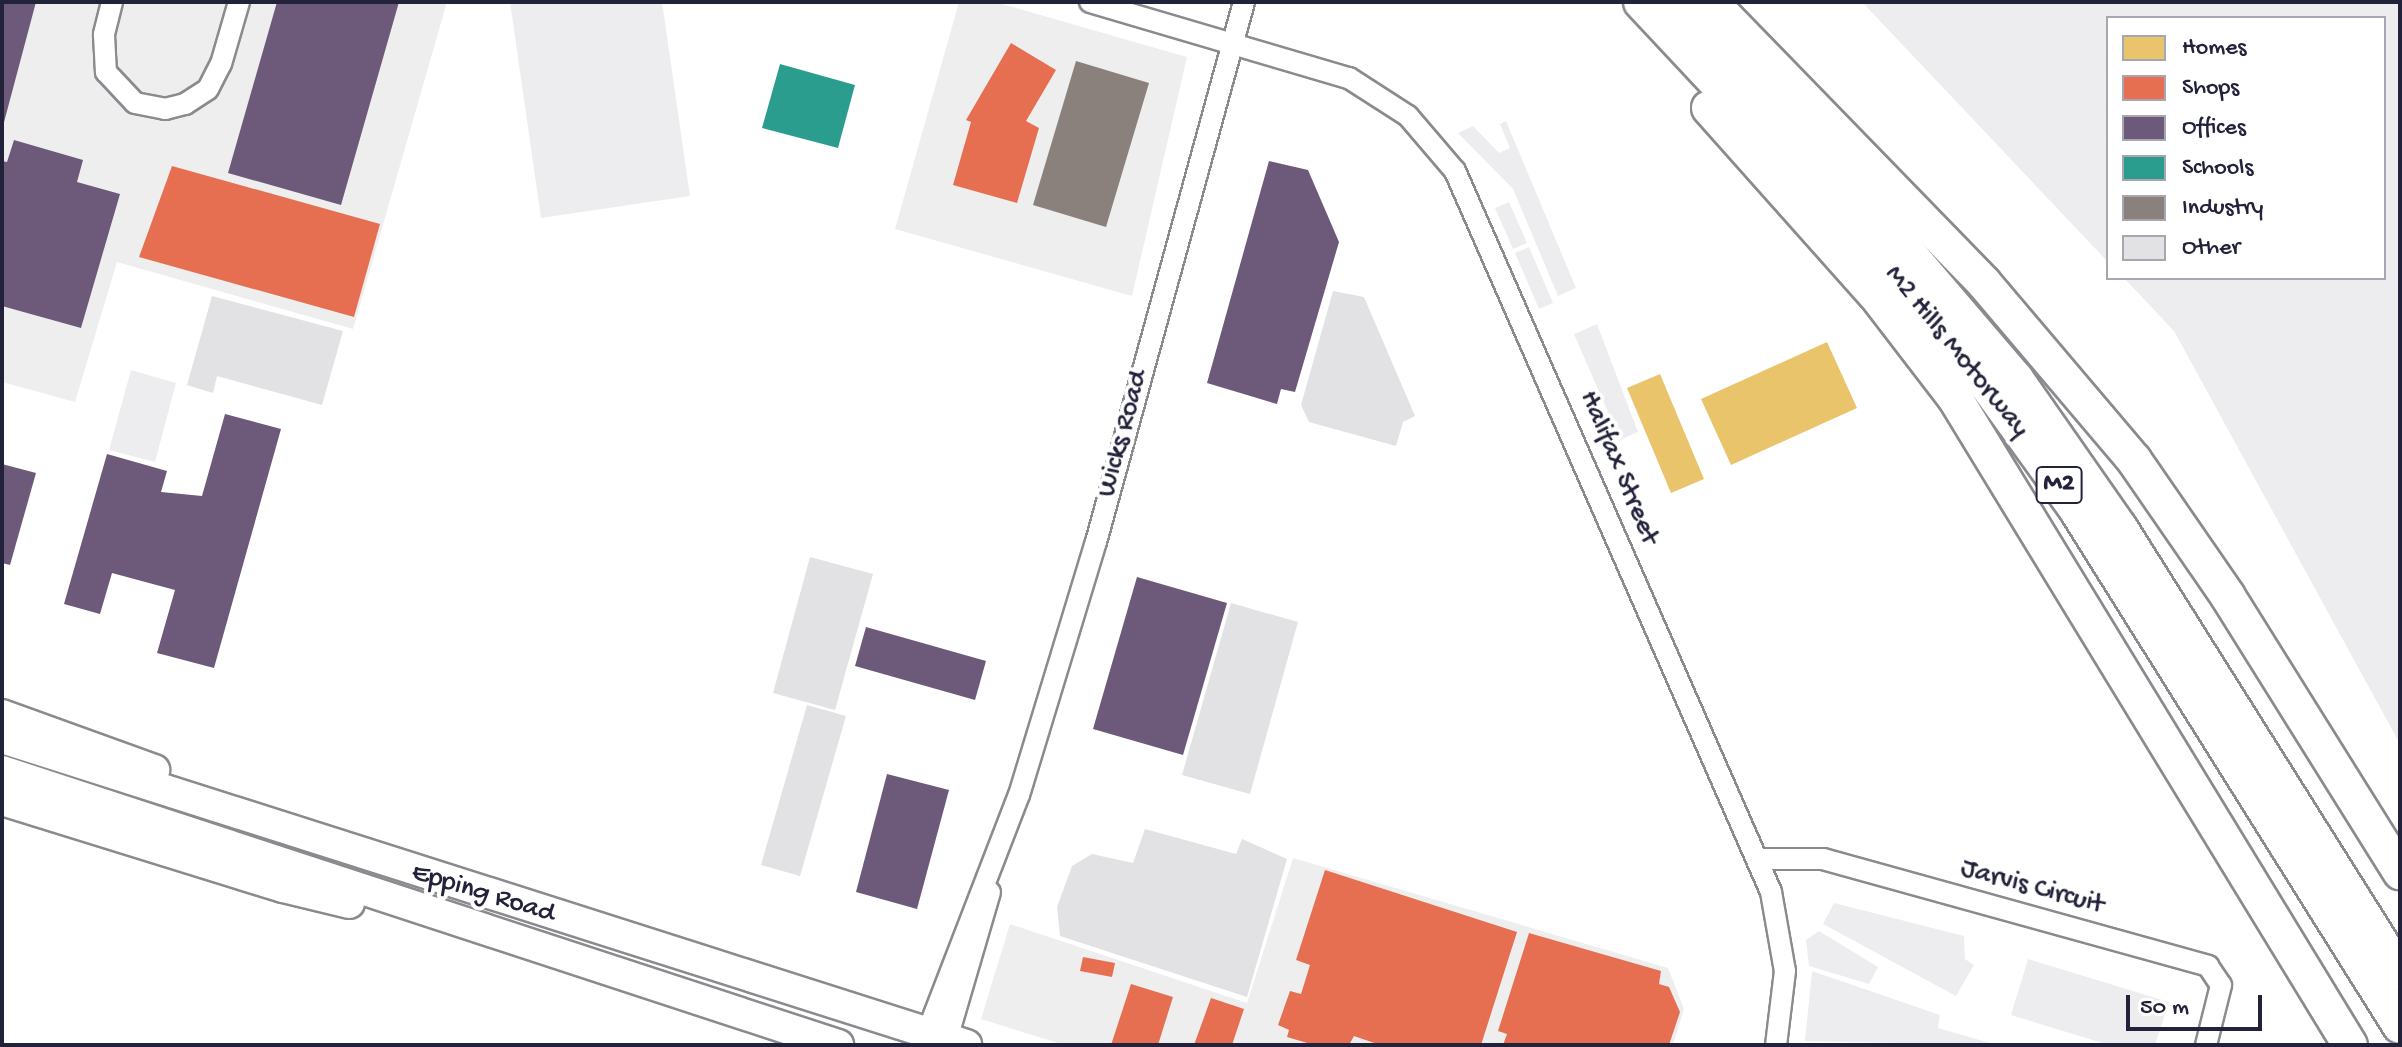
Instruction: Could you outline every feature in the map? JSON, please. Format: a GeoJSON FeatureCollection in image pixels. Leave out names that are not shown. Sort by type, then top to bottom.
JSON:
{"type":"FeatureCollection","features":[{"type":"Feature","properties":{"kind":"highway"},"geometry":{"type":"LineString","coordinates":[[1617,2],[1875,294],[1955,398],[2350,1045]]}},
{"type":"Feature","properties":{"kind":"highway","name":"M2 Hills Motorway"},"geometry":{"type":"LineString","coordinates":[[1641,2],[1878,256],[1986,384],[2076,509],[2400,1026]]}},
{"type":"Feature","properties":{"kind":"highway","name":"M2 Hills Motorway"},"geometry":{"type":"LineString","coordinates":[[1674,2],[1903,246],[2016,379],[2120,528],[2400,973]]}},
{"type":"Feature","properties":{"kind":"highway"},"geometry":{"type":"LineString","coordinates":[[1711,2],[1984,283],[2134,460],[2227,595],[2400,872]]}},
{"type":"Feature","properties":{"kind":"main road"},"geometry":{"type":"LineString","coordinates":[[2,715],[114,753],[334,847]]}},
{"type":"Feature","properties":{"kind":"main road","name":"Epping Road"},"geometry":{"type":"LineString","coordinates":[[2,738],[942,1041]]}},
{"type":"Feature","properties":{"kind":"main road","name":"Epping Road"},"geometry":{"type":"LineString","coordinates":[[2,771],[838,1045]]}},
{"type":"Feature","properties":{"kind":"main road"},"geometry":{"type":"LineString","coordinates":[[2,800],[283,887],[482,928]]}},
{"type":"Feature","properties":{"kind":"street"},"geometry":{"type":"LineString","coordinates":[[112,2],[104,35],[106,72],[135,103],[165,109],[185,104],[208,89],[221,64],[239,2]]}},
{"type":"Feature","properties":{"kind":"street","name":"Halifax Street"},"geometry":{"type":"LineString","coordinates":[[1090,2],[1230,40],[1349,78],[1408,116],[1455,171],[1758,859],[1781,929],[1785,971],[1776,1045]]}},
{"type":"Feature","properties":{"kind":"street","name":"Wicks Road"},"geometry":{"type":"LineString","coordinates":[[942,1041],[1096,542],[1230,40],[1244,2]]}},
{"type":"Feature","properties":{"kind":"street","name":"Jarvis Circuit"},"geometry":{"type":"LineString","coordinates":[[1758,859],[1823,859],[2208,966],[2221,985],[2206,1045]]}},
{"type":"Feature","properties":{"kind":"shaded area"},"geometry":{"type":"Polygon","coordinates":[[[2,2],[447,2],[353,329],[117,262],[75,402],[2,382],[2,2]]]}},
{"type":"Feature","properties":{"kind":"shaded area"},"geometry":{"type":"Polygon","coordinates":[[[510,2],[662,2],[690,196],[541,218],[510,2]]]}},
{"type":"Feature","properties":{"kind":"shaded area"},"geometry":{"type":"Polygon","coordinates":[[[959,2],[995,2],[1187,57],[1132,296],[895,229],[959,2]]]}},
{"type":"Feature","properties":{"kind":"shaded area"},"geometry":{"type":"Polygon","coordinates":[[[1862,2],[2400,2],[2400,744],[2174,331],[2126,280],[2386,280],[2386,16],[2106,16],[2106,260],[1862,2]]]}},
{"type":"Feature","properties":{"kind":"shaded area"},"geometry":{"type":"Polygon","coordinates":[[[1506,121],[1576,288],[1558,296],[1513,189],[1458,133],[1473,126],[1499,153],[1510,148],[1500,124],[1506,121]]]}},
{"type":"Feature","properties":{"kind":"shaded area"},"geometry":{"type":"Polygon","coordinates":[[[1509,202],[1527,243],[1513,249],[1495,208],[1509,202]]]}},
{"type":"Feature","properties":{"kind":"shaded area"},"geometry":{"type":"Polygon","coordinates":[[[1529,247],[1553,303],[1539,309],[1515,253],[1529,247]]]}},
{"type":"Feature","properties":{"kind":"shaded area"},"geometry":{"type":"Polygon","coordinates":[[[1597,324],[1638,432],[1620,440],[1574,334],[1597,324]]]}},
{"type":"Feature","properties":{"kind":"shaded area"},"geometry":{"type":"Polygon","coordinates":[[[131,370],[176,383],[155,462],[109,450],[131,370]]]}},
{"type":"Feature","properties":{"kind":"shaded area"},"geometry":{"type":"Polygon","coordinates":[[[1293,858],[1668,968],[1684,1009],[1673,1045],[1064,1045],[981,1019],[1010,924],[1247,1003],[1293,858]]]}},
{"type":"Feature","properties":{"kind":"shaded area"},"geometry":{"type":"Polygon","coordinates":[[[1834,903],[1964,936],[1965,959],[1974,965],[1956,996],[1823,924],[1834,903]]]}},
{"type":"Feature","properties":{"kind":"shaded area"},"geometry":{"type":"Polygon","coordinates":[[[1819,931],[1878,967],[1869,984],[1809,966],[1806,940],[1819,931]]]}},
{"type":"Feature","properties":{"kind":"shaded area"},"geometry":{"type":"Polygon","coordinates":[[[2028,959],[2169,1002],[2155,1045],[2109,1045],[2011,1015],[2028,959]]]}},
{"type":"Feature","properties":{"kind":"shaded area"},"geometry":{"type":"Polygon","coordinates":[[[1812,971],[1940,1015],[1938,1028],[1997,1045],[1805,1041],[1812,971]]]}},
{"type":"Feature","properties":{"kind":"building: Homes"},"geometry":{"type":"Polygon","coordinates":[[[1827,342],[1857,408],[1731,465],[1701,399],[1827,342]]]}},
{"type":"Feature","properties":{"kind":"building: Homes"},"geometry":{"type":"Polygon","coordinates":[[[1660,374],[1704,479],[1671,493],[1627,388],[1660,374]]]}},
{"type":"Feature","properties":{"kind":"building: Shops"},"geometry":{"type":"Polygon","coordinates":[[[1011,43],[1056,70],[1026,121],[1039,128],[1017,203],[953,185],[971,122],[966,120],[1011,43]]]}},
{"type":"Feature","properties":{"kind":"building: Shops"},"geometry":{"type":"Polygon","coordinates":[[[172,166],[380,224],[354,317],[139,257],[172,166]]]}},
{"type":"Feature","properties":{"kind":"building: Shops"},"geometry":{"type":"Polygon","coordinates":[[[1325,870],[1517,932],[1481,1045],[1380,1045],[1354,1036],[1349,1045],[1314,1045],[1287,1037],[1289,1030],[1278,1025],[1290,991],[1301,994],[1310,965],[1296,960],[1325,870]]]}},
{"type":"Feature","properties":{"kind":"building: Shops"},"geometry":{"type":"Polygon","coordinates":[[[1529,933],[1661,971],[1659,984],[1669,987],[1680,1012],[1669,1045],[1503,1045],[1507,1034],[1498,1031],[1529,933]]]}},
{"type":"Feature","properties":{"kind":"building: Shops"},"geometry":{"type":"Polygon","coordinates":[[[1083,957],[1115,963],[1112,977],[1080,971],[1083,957]]]}},
{"type":"Feature","properties":{"kind":"building: Shops"},"geometry":{"type":"Polygon","coordinates":[[[1131,984],[1173,997],[1158,1045],[1111,1045],[1131,984]]]}},
{"type":"Feature","properties":{"kind":"building: Shops"},"geometry":{"type":"Polygon","coordinates":[[[1211,998],[1244,1009],[1232,1045],[1194,1045],[1211,998]]]}},
{"type":"Feature","properties":{"kind":"building: Offices"},"geometry":{"type":"Polygon","coordinates":[[[2,2],[36,2],[3,126],[2,126],[2,2]]]}},
{"type":"Feature","properties":{"kind":"building: Offices"},"geometry":{"type":"Polygon","coordinates":[[[277,2],[399,2],[341,205],[228,173],[277,2]]]}},
{"type":"Feature","properties":{"kind":"building: Offices"},"geometry":{"type":"Polygon","coordinates":[[[14,140],[83,160],[77,182],[120,194],[81,328],[2,306],[2,161],[7,162],[14,140]]]}},
{"type":"Feature","properties":{"kind":"building: Offices"},"geometry":{"type":"Polygon","coordinates":[[[1269,161],[1308,170],[1339,242],[1295,392],[1281,389],[1277,404],[1207,383],[1269,161]]]}},
{"type":"Feature","properties":{"kind":"building: Offices"},"geometry":{"type":"Polygon","coordinates":[[[225,414],[281,429],[214,668],[157,653],[175,590],[112,573],[100,614],[64,604],[107,454],[167,471],[161,492],[202,496],[225,414]]]}},
{"type":"Feature","properties":{"kind":"building: Offices"},"geometry":{"type":"Polygon","coordinates":[[[2,464],[36,473],[10,565],[2,563],[2,464]]]}},
{"type":"Feature","properties":{"kind":"building: Offices"},"geometry":{"type":"Polygon","coordinates":[[[1137,577],[1227,603],[1183,755],[1093,729],[1137,577]]]}},
{"type":"Feature","properties":{"kind":"building: Offices"},"geometry":{"type":"Polygon","coordinates":[[[866,627],[986,661],[975,700],[855,666],[866,627]]]}},
{"type":"Feature","properties":{"kind":"building: Offices"},"geometry":{"type":"Polygon","coordinates":[[[887,774],[949,790],[917,909],[856,892],[887,774]]]}},
{"type":"Feature","properties":{"kind":"building: Schools"},"geometry":{"type":"Polygon","coordinates":[[[780,64],[855,85],[838,148],[762,128],[780,64]]]}},
{"type":"Feature","properties":{"kind":"building: Industry"},"geometry":{"type":"Polygon","coordinates":[[[1076,61],[1149,83],[1106,227],[1033,205],[1076,61]]]}},
{"type":"Feature","properties":{"kind":"building: Other"},"geometry":{"type":"Polygon","coordinates":[[[1333,291],[1364,297],[1415,416],[1403,422],[1396,446],[1309,422],[1301,405],[1333,291]]]}},
{"type":"Feature","properties":{"kind":"building: Other"},"geometry":{"type":"Polygon","coordinates":[[[212,296],[343,331],[322,405],[217,376],[213,393],[187,385],[212,296]]]}},
{"type":"Feature","properties":{"kind":"building: Other"},"geometry":{"type":"Polygon","coordinates":[[[810,557],[873,574],[835,710],[773,693],[810,557]]]}},
{"type":"Feature","properties":{"kind":"building: Other"},"geometry":{"type":"Polygon","coordinates":[[[1231,603],[1298,622],[1250,794],[1182,775],[1231,603]]]}},
{"type":"Feature","properties":{"kind":"building: Other"},"geometry":{"type":"Polygon","coordinates":[[[807,705],[846,716],[800,876],[761,865],[807,705]]]}},
{"type":"Feature","properties":{"kind":"building: Other"},"geometry":{"type":"Polygon","coordinates":[[[1145,829],[1236,854],[1242,839],[1287,859],[1247,997],[1060,936],[1057,907],[1072,866],[1092,854],[1133,863],[1145,829]]]}}]}
